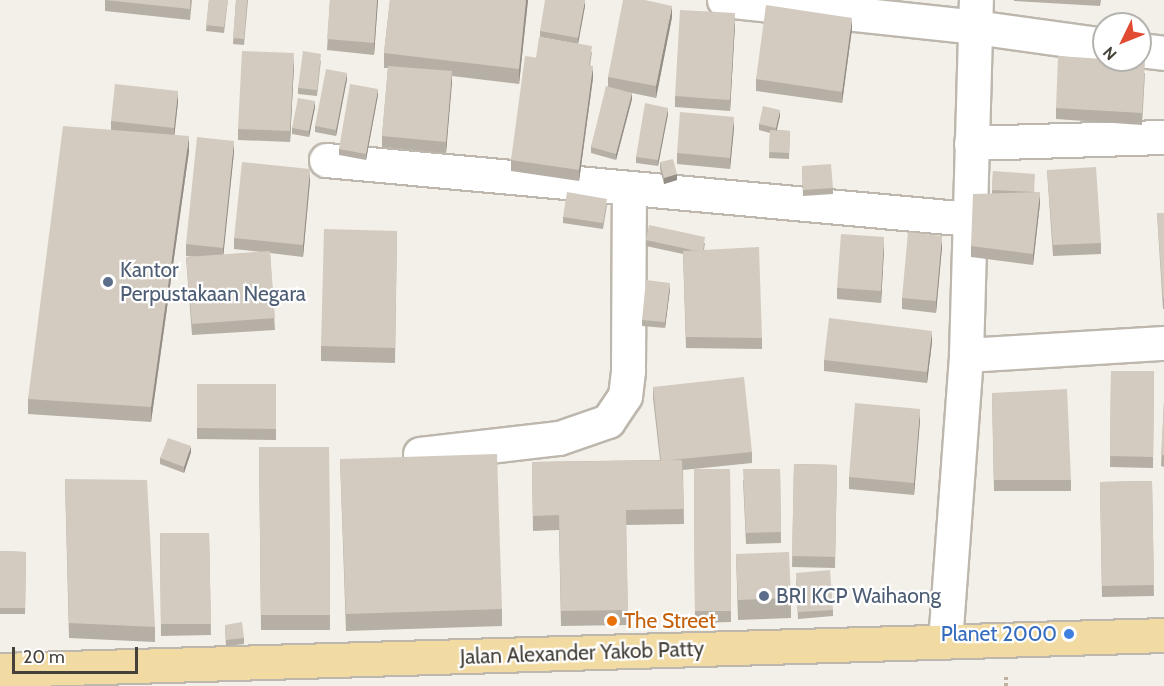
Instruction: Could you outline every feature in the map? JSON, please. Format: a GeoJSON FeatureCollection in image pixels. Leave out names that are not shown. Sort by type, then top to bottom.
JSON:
{"type":"FeatureCollection","features":[{"type":"Feature","properties":{"kind":"main road","name":"Jalan Alexander Yakob Patty"},"geometry":{"type":"LineString","coordinates":[[0,670],[1164,635]]}},
{"type":"Feature","properties":{"kind":"street"},"geometry":{"type":"LineString","coordinates":[[724,0],[976,13],[1092,42]]}},
{"type":"Feature","properties":{"kind":"street"},"geometry":{"type":"LineString","coordinates":[[945,642],[966,355],[976,13]]}},
{"type":"Feature","properties":{"kind":"street"},"geometry":{"type":"LineString","coordinates":[[971,143],[1164,137]]}},
{"type":"Feature","properties":{"kind":"street"},"geometry":{"type":"LineString","coordinates":[[326,160],[969,219]]}},
{"type":"Feature","properties":{"kind":"street"},"geometry":{"type":"LineString","coordinates":[[420,454],[559,438],[608,421],[625,396],[628,370],[629,188]]}},
{"type":"Feature","properties":{"kind":"street"},"geometry":{"type":"LineString","coordinates":[[966,355],[1164,343]]}},
{"type":"Feature","properties":{"kind":"building"},"geometry":{"type":"Polygon","coordinates":[[[105,0],[190,0],[190,9],[105,0]]]}},
{"type":"Feature","properties":{"kind":"building"},"geometry":{"type":"Polygon","coordinates":[[[209,0],[228,0],[224,27],[206,25],[209,0]]]}},
{"type":"Feature","properties":{"kind":"building"},"geometry":{"type":"Polygon","coordinates":[[[236,0],[247,0],[244,39],[233,38],[236,0]]]}},
{"type":"Feature","properties":{"kind":"building"},"geometry":{"type":"Polygon","coordinates":[[[330,0],[377,0],[374,43],[327,39],[330,0]]]}},
{"type":"Feature","properties":{"kind":"building"},"geometry":{"type":"Polygon","coordinates":[[[390,0],[526,0],[519,69],[384,53],[390,0]]]}},
{"type":"Feature","properties":{"kind":"building"},"geometry":{"type":"Polygon","coordinates":[[[545,0],[585,0],[578,38],[540,31],[545,0]]]}},
{"type":"Feature","properties":{"kind":"building"},"geometry":{"type":"Polygon","coordinates":[[[623,0],[645,0],[672,6],[656,86],[608,77],[623,0]]]}},
{"type":"Feature","properties":{"kind":"building"},"geometry":{"type":"Polygon","coordinates":[[[766,5],[852,18],[842,92],[756,79],[766,5]]]}},
{"type":"Feature","properties":{"kind":"building"},"geometry":{"type":"Polygon","coordinates":[[[680,10],[735,13],[730,100],[675,96],[680,10]]]}},
{"type":"Feature","properties":{"kind":"building"},"geometry":{"type":"Polygon","coordinates":[[[539,37],[592,46],[589,66],[536,58],[539,37]]]}},
{"type":"Feature","properties":{"kind":"building"},"geometry":{"type":"Polygon","coordinates":[[[242,51],[294,53],[290,131],[238,129],[242,51]]]}},
{"type":"Feature","properties":{"kind":"building"},"geometry":{"type":"Polygon","coordinates":[[[303,51],[321,54],[317,90],[298,88],[303,51]]]}},
{"type":"Feature","properties":{"kind":"building"},"geometry":{"type":"Polygon","coordinates":[[[525,56],[593,66],[579,170],[511,160],[525,56]]]}},
{"type":"Feature","properties":{"kind":"building"},"geometry":{"type":"Polygon","coordinates":[[[1058,56],[1092,58],[1092,72],[1144,72],[1142,113],[1056,108],[1058,56]]]}},
{"type":"Feature","properties":{"kind":"building"},"geometry":{"type":"Polygon","coordinates":[[[388,66],[452,71],[446,142],[382,136],[388,66]]]}},
{"type":"Feature","properties":{"kind":"building"},"geometry":{"type":"Polygon","coordinates":[[[326,69],[347,73],[336,130],[315,126],[326,69]]]}},
{"type":"Feature","properties":{"kind":"building"},"geometry":{"type":"Polygon","coordinates":[[[115,84],[178,91],[174,128],[111,121],[115,84]]]}},
{"type":"Feature","properties":{"kind":"building"},"geometry":{"type":"Polygon","coordinates":[[[350,84],[378,89],[366,154],[339,149],[350,84]]]}},
{"type":"Feature","properties":{"kind":"building"},"geometry":{"type":"Polygon","coordinates":[[[606,86],[632,93],[616,154],[591,147],[606,86]]]}},
{"type":"Feature","properties":{"kind":"building"},"geometry":{"type":"Polygon","coordinates":[[[298,98],[315,101],[309,131],[292,128],[298,98]]]}},
{"type":"Feature","properties":{"kind":"building"},"geometry":{"type":"Polygon","coordinates":[[[645,103],[668,108],[658,160],[636,157],[645,103]]]}},
{"type":"Feature","properties":{"kind":"building"},"geometry":{"type":"Polygon","coordinates":[[[763,106],[780,110],[776,128],[759,124],[763,106]]]}},
{"type":"Feature","properties":{"kind":"building"},"geometry":{"type":"Polygon","coordinates":[[[680,112],[734,117],[730,158],[677,153],[680,112]]]}},
{"type":"Feature","properties":{"kind":"building","name":"Kantor Perpustakaan Negara"},"geometry":{"type":"Polygon","coordinates":[[[63,126],[189,136],[151,407],[28,399],[63,126]]]}},
{"type":"Feature","properties":{"kind":"building"},"geometry":{"type":"Polygon","coordinates":[[[770,130],[790,131],[789,153],[769,152],[770,130]]]}},
{"type":"Feature","properties":{"kind":"building"},"geometry":{"type":"Polygon","coordinates":[[[197,137],[234,141],[223,248],[186,244],[197,137]]]}},
{"type":"Feature","properties":{"kind":"building"},"geometry":{"type":"Polygon","coordinates":[[[673,159],[677,174],[664,178],[660,162],[673,159]]]}},
{"type":"Feature","properties":{"kind":"building"},"geometry":{"type":"Polygon","coordinates":[[[242,162],[310,169],[303,245],[234,238],[242,162]]]}},
{"type":"Feature","properties":{"kind":"building"},"geometry":{"type":"Polygon","coordinates":[[[831,164],[833,188],[803,190],[802,166],[831,164]]]}},
{"type":"Feature","properties":{"kind":"building"},"geometry":{"type":"Polygon","coordinates":[[[1096,167],[1101,243],[1053,245],[1047,170],[1096,167]]]}},
{"type":"Feature","properties":{"kind":"building"},"geometry":{"type":"Polygon","coordinates":[[[993,171],[1035,174],[1034,192],[992,190],[993,171]]]}},
{"type":"Feature","properties":{"kind":"building"},"geometry":{"type":"Polygon","coordinates":[[[567,192],[607,199],[603,223],[563,217],[567,192]]]}},
{"type":"Feature","properties":{"kind":"building"},"geometry":{"type":"Polygon","coordinates":[[[1040,192],[1033,254],[971,246],[973,194],[1040,192]]]}},
{"type":"Feature","properties":{"kind":"building"},"geometry":{"type":"Polygon","coordinates":[[[1157,213],[1164,213],[1164,298],[1163,298],[1157,213]]]}},
{"type":"Feature","properties":{"kind":"building"},"geometry":{"type":"Polygon","coordinates":[[[649,225],[705,237],[703,250],[692,250],[646,240],[649,225]]]}},
{"type":"Feature","properties":{"kind":"building"},"geometry":{"type":"Polygon","coordinates":[[[324,229],[397,231],[395,348],[321,346],[324,229]]]}},
{"type":"Feature","properties":{"kind":"building"},"geometry":{"type":"Polygon","coordinates":[[[908,232],[942,236],[936,301],[902,298],[908,232]]]}},
{"type":"Feature","properties":{"kind":"building"},"geometry":{"type":"Polygon","coordinates":[[[841,234],[884,237],[881,291],[837,288],[841,234]]]}},
{"type":"Feature","properties":{"kind":"building"},"geometry":{"type":"Polygon","coordinates":[[[759,247],[762,338],[686,337],[683,251],[759,247]]]}},
{"type":"Feature","properties":{"kind":"building"},"geometry":{"type":"Polygon","coordinates":[[[270,251],[275,318],[192,324],[186,257],[270,251]]]}},
{"type":"Feature","properties":{"kind":"building"},"geometry":{"type":"Polygon","coordinates":[[[646,280],[670,283],[665,322],[642,320],[646,280]]]}},
{"type":"Feature","properties":{"kind":"building"},"geometry":{"type":"Polygon","coordinates":[[[829,318],[932,331],[927,372],[824,360],[829,318]]]}},
{"type":"Feature","properties":{"kind":"building"},"geometry":{"type":"Polygon","coordinates":[[[1111,371],[1154,371],[1153,457],[1110,456],[1111,371]]]}},
{"type":"Feature","properties":{"kind":"building"},"geometry":{"type":"Polygon","coordinates":[[[744,377],[752,452],[661,461],[653,387],[744,377]]]}},
{"type":"Feature","properties":{"kind":"building"},"geometry":{"type":"Polygon","coordinates":[[[197,384],[276,384],[276,429],[197,428],[197,384]]]}},
{"type":"Feature","properties":{"kind":"building"},"geometry":{"type":"Polygon","coordinates":[[[1067,389],[1071,480],[994,480],[992,393],[1067,389]]]}},
{"type":"Feature","properties":{"kind":"building"},"geometry":{"type":"Polygon","coordinates":[[[1164,402],[1164,455],[1161,455],[1164,402]]]}},
{"type":"Feature","properties":{"kind":"building"},"geometry":{"type":"Polygon","coordinates":[[[855,403],[920,409],[914,483],[849,477],[855,403]]]}},
{"type":"Feature","properties":{"kind":"building"},"geometry":{"type":"Polygon","coordinates":[[[168,438],[191,446],[184,467],[160,458],[168,438]]]}},
{"type":"Feature","properties":{"kind":"building"},"geometry":{"type":"Polygon","coordinates":[[[259,447],[329,447],[330,615],[261,615],[259,447]]]}},
{"type":"Feature","properties":{"kind":"building"},"geometry":{"type":"Polygon","coordinates":[[[497,454],[502,609],[346,614],[340,459],[497,454]]]}},
{"type":"Feature","properties":{"kind":"building"},"geometry":{"type":"Polygon","coordinates":[[[682,460],[684,509],[626,510],[628,610],[561,611],[559,515],[533,516],[532,462],[682,460]]]}},
{"type":"Feature","properties":{"kind":"building"},"geometry":{"type":"Polygon","coordinates":[[[794,464],[837,465],[835,557],[792,556],[794,464]]]}},
{"type":"Feature","properties":{"kind":"building"},"geometry":{"type":"Polygon","coordinates":[[[694,469],[730,469],[731,611],[695,611],[694,469]]]}},
{"type":"Feature","properties":{"kind":"building"},"geometry":{"type":"Polygon","coordinates":[[[743,469],[780,469],[781,532],[746,533],[743,469]]]}},
{"type":"Feature","properties":{"kind":"building"},"geometry":{"type":"Polygon","coordinates":[[[65,479],[147,480],[155,627],[69,623],[65,479]]]}},
{"type":"Feature","properties":{"kind":"building"},"geometry":{"type":"Polygon","coordinates":[[[1152,481],[1154,585],[1102,586],[1100,482],[1152,481]]]}},
{"type":"Feature","properties":{"kind":"building"},"geometry":{"type":"Polygon","coordinates":[[[160,533],[209,533],[211,624],[161,624],[160,533]]]}},
{"type":"Feature","properties":{"kind":"building"},"geometry":{"type":"Polygon","coordinates":[[[0,551],[26,552],[25,608],[0,608],[0,551]]]}},
{"type":"Feature","properties":{"kind":"building"},"geometry":{"type":"Polygon","coordinates":[[[789,552],[791,598],[738,600],[736,554],[789,552]]]}},
{"type":"Feature","properties":{"kind":"building"},"geometry":{"type":"Polygon","coordinates":[[[830,570],[833,610],[798,612],[796,573],[830,570]]]}},
{"type":"Feature","properties":{"kind":"building"},"geometry":{"type":"Polygon","coordinates":[[[242,622],[244,638],[226,640],[225,625],[242,622]]]}},
{"type":"Feature","properties":{"kind":"place","name":"Kantor Perpustakaan Negara"},"geometry":{"type":"Point","coordinates":[108,282]}},
{"type":"Feature","properties":{"kind":"place","name":"BRI KCP Waihaong"},"geometry":{"type":"Point","coordinates":[764,596]}},
{"type":"Feature","properties":{"kind":"place","name":"The Street"},"geometry":{"type":"Point","coordinates":[612,621]}},
{"type":"Feature","properties":{"kind":"place","name":"Planet 2000"},"geometry":{"type":"Point","coordinates":[1069,634]}}]}
